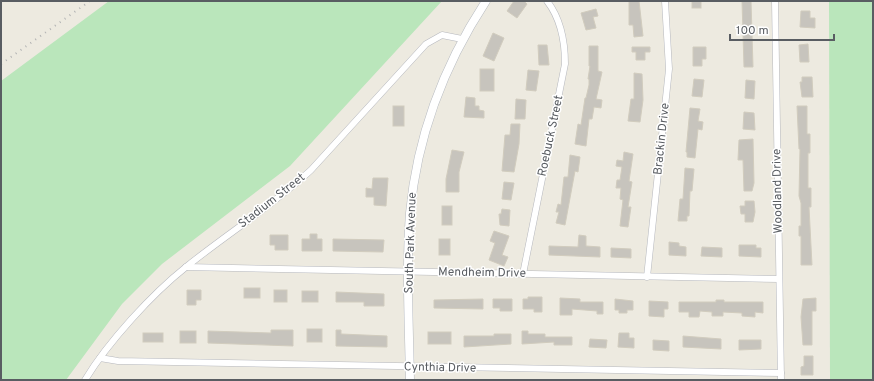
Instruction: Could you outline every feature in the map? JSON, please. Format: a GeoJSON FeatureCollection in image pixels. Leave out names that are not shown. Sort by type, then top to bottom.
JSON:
{"type":"FeatureCollection","features":[{"type":"Feature","properties":{"kind":"street","name":"South Park Avenue"},"geometry":{"type":"LineString","coordinates":[[410,380],[408,272],[410,213],[420,152],[433,107],[462,39],[486,1]]}},
{"type":"Feature","properties":{"kind":"street","name":"Roebuck Street"},"geometry":{"type":"LineString","coordinates":[[523,274],[565,64],[562,34],[556,15],[546,1]]}},
{"type":"Feature","properties":{"kind":"street","name":"Brackin Drive"},"geometry":{"type":"LineString","coordinates":[[647,277],[669,68],[665,1]]}},
{"type":"Feature","properties":{"kind":"street","name":"Woodland Drive"},"geometry":{"type":"LineString","coordinates":[[775,1],[781,377]]}},
{"type":"Feature","properties":{"kind":"street","name":"Stadium Street"},"geometry":{"type":"LineString","coordinates":[[85,380],[100,358],[147,304],[186,267],[292,187],[310,170],[426,44],[442,35],[462,39]]}},
{"type":"Feature","properties":{"kind":"street","name":"Mendheim Drive"},"geometry":{"type":"LineString","coordinates":[[186,267],[779,280]]}},
{"type":"Feature","properties":{"kind":"street","name":"Cynthia Drive"},"geometry":{"type":"LineString","coordinates":[[100,358],[118,361],[781,377]]}},
{"type":"Feature","properties":{"kind":"green space"},"geometry":{"type":"Polygon","coordinates":[[[109,1],[442,1],[290,166],[162,264],[122,304],[66,380],[1,380],[1,81],[109,1]]]}},
{"type":"Feature","properties":{"kind":"green space"},"geometry":{"type":"Polygon","coordinates":[[[829,1],[873,1],[873,380],[830,380],[829,1]]]}},
{"type":"Feature","properties":{"kind":"building"},"geometry":{"type":"Polygon","coordinates":[[[514,1],[524,1],[527,4],[517,18],[507,11],[514,1]]]}},
{"type":"Feature","properties":{"kind":"building"},"geometry":{"type":"Polygon","coordinates":[[[629,1],[639,1],[643,36],[634,37],[633,25],[629,25],[629,1]]]}},
{"type":"Feature","properties":{"kind":"building"},"geometry":{"type":"Polygon","coordinates":[[[692,1],[701,1],[701,8],[692,8],[692,1]]]}},
{"type":"Feature","properties":{"kind":"building"},"geometry":{"type":"Polygon","coordinates":[[[742,1],[751,1],[753,67],[744,67],[742,1]]]}},
{"type":"Feature","properties":{"kind":"building"},"geometry":{"type":"Polygon","coordinates":[[[596,9],[598,16],[593,17],[596,28],[586,30],[581,13],[596,9]]]}},
{"type":"Feature","properties":{"kind":"building"},"geometry":{"type":"Polygon","coordinates":[[[801,11],[810,11],[810,18],[815,18],[815,28],[800,27],[801,11]]]}},
{"type":"Feature","properties":{"kind":"building"},"geometry":{"type":"Polygon","coordinates":[[[493,33],[504,38],[494,61],[483,56],[493,33]]]}},
{"type":"Feature","properties":{"kind":"building"},"geometry":{"type":"Polygon","coordinates":[[[808,44],[809,62],[800,62],[799,45],[808,44]]]}},
{"type":"Feature","properties":{"kind":"building"},"geometry":{"type":"Polygon","coordinates":[[[538,45],[547,45],[549,65],[539,65],[538,45]]]}},
{"type":"Feature","properties":{"kind":"building"},"geometry":{"type":"Polygon","coordinates":[[[589,46],[598,46],[598,71],[602,72],[596,99],[602,100],[601,108],[594,107],[592,119],[589,119],[586,146],[575,144],[578,124],[581,125],[585,98],[589,85],[589,46]]]}},
{"type":"Feature","properties":{"kind":"building"},"geometry":{"type":"Polygon","coordinates":[[[632,47],[650,47],[650,52],[645,52],[645,60],[636,60],[636,52],[632,52],[632,47]]]}},
{"type":"Feature","properties":{"kind":"building"},"geometry":{"type":"Polygon","coordinates":[[[693,47],[706,47],[706,59],[702,59],[702,66],[693,66],[693,47]]]}},
{"type":"Feature","properties":{"kind":"building"},"geometry":{"type":"Polygon","coordinates":[[[480,69],[494,69],[494,91],[480,91],[480,69]]]}},
{"type":"Feature","properties":{"kind":"building"},"geometry":{"type":"Polygon","coordinates":[[[528,70],[539,71],[536,91],[526,90],[528,70]]]}},
{"type":"Feature","properties":{"kind":"building"},"geometry":{"type":"Polygon","coordinates":[[[634,73],[642,74],[643,100],[640,122],[628,121],[631,99],[634,99],[634,73]]]}},
{"type":"Feature","properties":{"kind":"building"},"geometry":{"type":"Polygon","coordinates":[[[802,77],[812,77],[813,97],[802,97],[800,82],[802,82],[802,77]]]}},
{"type":"Feature","properties":{"kind":"building"},"geometry":{"type":"Polygon","coordinates":[[[694,79],[704,80],[702,97],[692,96],[694,79]]]}},
{"type":"Feature","properties":{"kind":"building"},"geometry":{"type":"Polygon","coordinates":[[[746,80],[755,81],[754,99],[745,98],[746,80]]]}},
{"type":"Feature","properties":{"kind":"building"},"geometry":{"type":"Polygon","coordinates":[[[466,97],[475,98],[475,106],[479,106],[479,110],[484,111],[484,118],[464,117],[466,97]]]}},
{"type":"Feature","properties":{"kind":"building"},"geometry":{"type":"Polygon","coordinates":[[[516,99],[526,100],[525,119],[515,119],[516,99]]]}},
{"type":"Feature","properties":{"kind":"building"},"geometry":{"type":"Polygon","coordinates":[[[393,106],[404,106],[404,126],[393,126],[393,106]]]}},
{"type":"Feature","properties":{"kind":"building"},"geometry":{"type":"Polygon","coordinates":[[[797,106],[807,106],[807,134],[810,134],[810,153],[808,153],[808,188],[811,188],[811,207],[809,207],[812,265],[801,265],[801,236],[799,236],[799,226],[801,226],[801,203],[799,196],[800,149],[797,106]]]}},
{"type":"Feature","properties":{"kind":"building"},"geometry":{"type":"Polygon","coordinates":[[[690,108],[700,109],[698,121],[703,122],[702,130],[698,129],[695,158],[687,157],[686,152],[690,108]]]}},
{"type":"Feature","properties":{"kind":"building"},"geometry":{"type":"Polygon","coordinates":[[[744,112],[754,113],[755,130],[743,129],[744,112]]]}},
{"type":"Feature","properties":{"kind":"building"},"geometry":{"type":"Polygon","coordinates":[[[511,124],[520,124],[519,144],[514,172],[502,171],[505,135],[510,135],[511,124]]]}},
{"type":"Feature","properties":{"kind":"building"},"geometry":{"type":"Polygon","coordinates":[[[753,139],[754,183],[752,191],[744,191],[743,160],[738,160],[739,140],[753,139]]]}},
{"type":"Feature","properties":{"kind":"building"},"geometry":{"type":"Polygon","coordinates":[[[452,150],[464,152],[459,172],[459,192],[446,192],[446,179],[452,150]]]}},
{"type":"Feature","properties":{"kind":"building"},"geometry":{"type":"Polygon","coordinates":[[[624,152],[633,154],[629,181],[632,182],[628,207],[631,207],[628,227],[620,226],[623,200],[620,199],[621,188],[616,188],[617,180],[620,180],[622,167],[616,166],[617,160],[623,161],[624,152]]]}},
{"type":"Feature","properties":{"kind":"building"},"geometry":{"type":"Polygon","coordinates":[[[570,155],[580,157],[578,172],[575,171],[565,225],[556,223],[559,212],[556,212],[558,204],[561,205],[564,177],[568,177],[570,155]]]}},
{"type":"Feature","properties":{"kind":"building"},"geometry":{"type":"Polygon","coordinates":[[[685,168],[694,169],[692,191],[690,191],[689,216],[687,216],[687,221],[678,221],[680,199],[683,199],[685,168]]]}},
{"type":"Feature","properties":{"kind":"building"},"geometry":{"type":"Polygon","coordinates":[[[373,178],[388,178],[386,206],[374,205],[374,197],[366,197],[366,188],[372,189],[373,178]]]}},
{"type":"Feature","properties":{"kind":"building"},"geometry":{"type":"Polygon","coordinates":[[[504,182],[514,183],[511,200],[502,199],[504,182]]]}},
{"type":"Feature","properties":{"kind":"building"},"geometry":{"type":"Polygon","coordinates":[[[745,201],[754,201],[755,212],[753,222],[745,222],[745,214],[741,214],[740,206],[745,206],[745,201]]]}},
{"type":"Feature","properties":{"kind":"building"},"geometry":{"type":"Polygon","coordinates":[[[442,206],[452,206],[452,225],[442,225],[442,206]]]}},
{"type":"Feature","properties":{"kind":"building"},"geometry":{"type":"Polygon","coordinates":[[[502,209],[510,210],[509,226],[500,225],[499,214],[501,214],[502,209]]]}},
{"type":"Feature","properties":{"kind":"building"},"geometry":{"type":"Polygon","coordinates":[[[494,231],[509,236],[502,255],[508,257],[504,266],[489,260],[495,243],[490,241],[494,231]]]}},
{"type":"Feature","properties":{"kind":"building"},"geometry":{"type":"Polygon","coordinates":[[[310,234],[317,234],[317,239],[322,239],[322,251],[302,251],[302,239],[310,239],[310,234]]]}},
{"type":"Feature","properties":{"kind":"building"},"geometry":{"type":"Polygon","coordinates":[[[270,235],[288,235],[288,250],[275,250],[275,245],[270,245],[270,235]]]}},
{"type":"Feature","properties":{"kind":"building"},"geometry":{"type":"Polygon","coordinates":[[[579,235],[586,236],[586,246],[600,247],[600,257],[549,255],[549,246],[578,247],[579,235]]]}},
{"type":"Feature","properties":{"kind":"building"},"geometry":{"type":"Polygon","coordinates":[[[333,239],[384,240],[383,252],[333,251],[333,239]]]}},
{"type":"Feature","properties":{"kind":"building"},"geometry":{"type":"Polygon","coordinates":[[[439,239],[450,239],[450,255],[439,255],[439,239]]]}},
{"type":"Feature","properties":{"kind":"building"},"geometry":{"type":"Polygon","coordinates":[[[669,242],[679,243],[679,246],[686,247],[686,256],[669,255],[669,242]]]}},
{"type":"Feature","properties":{"kind":"building"},"geometry":{"type":"Polygon","coordinates":[[[739,245],[756,245],[756,248],[761,248],[761,257],[739,256],[739,245]]]}},
{"type":"Feature","properties":{"kind":"building"},"geometry":{"type":"Polygon","coordinates":[[[702,247],[722,248],[722,257],[701,256],[702,247]]]}},
{"type":"Feature","properties":{"kind":"building"},"geometry":{"type":"Polygon","coordinates":[[[611,248],[631,249],[631,258],[611,257],[611,248]]]}},
{"type":"Feature","properties":{"kind":"building"},"geometry":{"type":"Polygon","coordinates":[[[244,288],[260,288],[260,298],[244,298],[244,288]]]}},
{"type":"Feature","properties":{"kind":"building"},"geometry":{"type":"Polygon","coordinates":[[[187,290],[201,290],[201,300],[196,300],[196,305],[187,305],[187,290]]]}},
{"type":"Feature","properties":{"kind":"building"},"geometry":{"type":"Polygon","coordinates":[[[274,290],[287,290],[287,302],[274,302],[274,290]]]}},
{"type":"Feature","properties":{"kind":"building"},"geometry":{"type":"Polygon","coordinates":[[[302,291],[318,291],[318,302],[302,302],[302,291]]]}},
{"type":"Feature","properties":{"kind":"building"},"geometry":{"type":"Polygon","coordinates":[[[336,292],[384,294],[384,306],[364,306],[364,302],[336,302],[336,292]]]}},
{"type":"Feature","properties":{"kind":"building"},"geometry":{"type":"Polygon","coordinates":[[[528,297],[542,297],[542,312],[534,312],[534,309],[523,309],[523,299],[528,299],[528,297]]]}},
{"type":"Feature","properties":{"kind":"building"},"geometry":{"type":"Polygon","coordinates":[[[560,298],[580,299],[580,302],[603,302],[603,314],[597,314],[597,311],[572,309],[572,315],[560,315],[560,298]]]}},
{"type":"Feature","properties":{"kind":"building"},"geometry":{"type":"Polygon","coordinates":[[[816,298],[816,311],[812,311],[812,345],[803,345],[801,317],[803,299],[816,298]]]}},
{"type":"Feature","properties":{"kind":"building"},"geometry":{"type":"Polygon","coordinates":[[[483,299],[483,309],[434,308],[434,300],[483,299]]]}},
{"type":"Feature","properties":{"kind":"building"},"geometry":{"type":"Polygon","coordinates":[[[493,299],[512,299],[512,311],[500,311],[500,308],[493,308],[493,299]]]}},
{"type":"Feature","properties":{"kind":"building"},"geometry":{"type":"Polygon","coordinates":[[[615,299],[633,301],[633,310],[627,310],[627,313],[619,313],[619,310],[615,310],[615,299]]]}},
{"type":"Feature","properties":{"kind":"building"},"geometry":{"type":"Polygon","coordinates":[[[716,300],[724,300],[724,302],[763,302],[763,313],[755,312],[755,317],[742,316],[742,313],[723,312],[723,316],[712,316],[712,312],[700,311],[699,317],[689,317],[689,312],[679,312],[679,302],[716,302],[716,300]]]}},
{"type":"Feature","properties":{"kind":"building"},"geometry":{"type":"Polygon","coordinates":[[[649,301],[668,302],[668,309],[664,309],[664,317],[649,316],[649,301]]]}},
{"type":"Feature","properties":{"kind":"building"},"geometry":{"type":"Polygon","coordinates":[[[307,329],[322,329],[322,342],[307,342],[307,329]]]}},
{"type":"Feature","properties":{"kind":"building"},"geometry":{"type":"Polygon","coordinates":[[[271,330],[293,330],[293,346],[208,343],[208,331],[271,333],[271,330]]]}},
{"type":"Feature","properties":{"kind":"building"},"geometry":{"type":"Polygon","coordinates":[[[336,330],[341,330],[341,334],[387,336],[387,347],[336,346],[336,330]]]}},
{"type":"Feature","properties":{"kind":"building"},"geometry":{"type":"Polygon","coordinates":[[[180,331],[196,331],[196,343],[180,343],[180,331]]]}},
{"type":"Feature","properties":{"kind":"building"},"geometry":{"type":"Polygon","coordinates":[[[522,331],[528,331],[528,334],[545,334],[545,337],[572,337],[572,345],[554,345],[554,342],[522,344],[522,331]]]}},
{"type":"Feature","properties":{"kind":"building"},"geometry":{"type":"Polygon","coordinates":[[[428,332],[451,332],[451,344],[428,344],[428,332]]]}},
{"type":"Feature","properties":{"kind":"building"},"geometry":{"type":"Polygon","coordinates":[[[143,333],[163,333],[163,342],[143,342],[143,333]]]}},
{"type":"Feature","properties":{"kind":"building"},"geometry":{"type":"Polygon","coordinates":[[[619,333],[629,333],[629,338],[634,338],[634,348],[618,347],[619,333]]]}},
{"type":"Feature","properties":{"kind":"building"},"geometry":{"type":"Polygon","coordinates":[[[494,334],[511,334],[511,344],[464,347],[464,336],[494,336],[494,334]]]}},
{"type":"Feature","properties":{"kind":"building"},"geometry":{"type":"Polygon","coordinates":[[[683,336],[721,339],[721,349],[683,347],[683,336]]]}},
{"type":"Feature","properties":{"kind":"building"},"geometry":{"type":"Polygon","coordinates":[[[590,339],[607,340],[606,348],[589,347],[590,339]]]}},
{"type":"Feature","properties":{"kind":"building"},"geometry":{"type":"Polygon","coordinates":[[[653,340],[669,341],[669,351],[653,350],[653,340]]]}},
{"type":"Feature","properties":{"kind":"building"},"geometry":{"type":"Polygon","coordinates":[[[739,340],[761,340],[761,349],[739,350],[739,340]]]}},
{"type":"Feature","properties":{"kind":"building"},"geometry":{"type":"Polygon","coordinates":[[[804,356],[813,356],[813,375],[801,375],[801,367],[804,366],[804,356]]]}},
{"type":"Feature","properties":{"kind":"railway"},"geometry":{"type":"LineString","coordinates":[[1,64],[90,1]]}}]}
